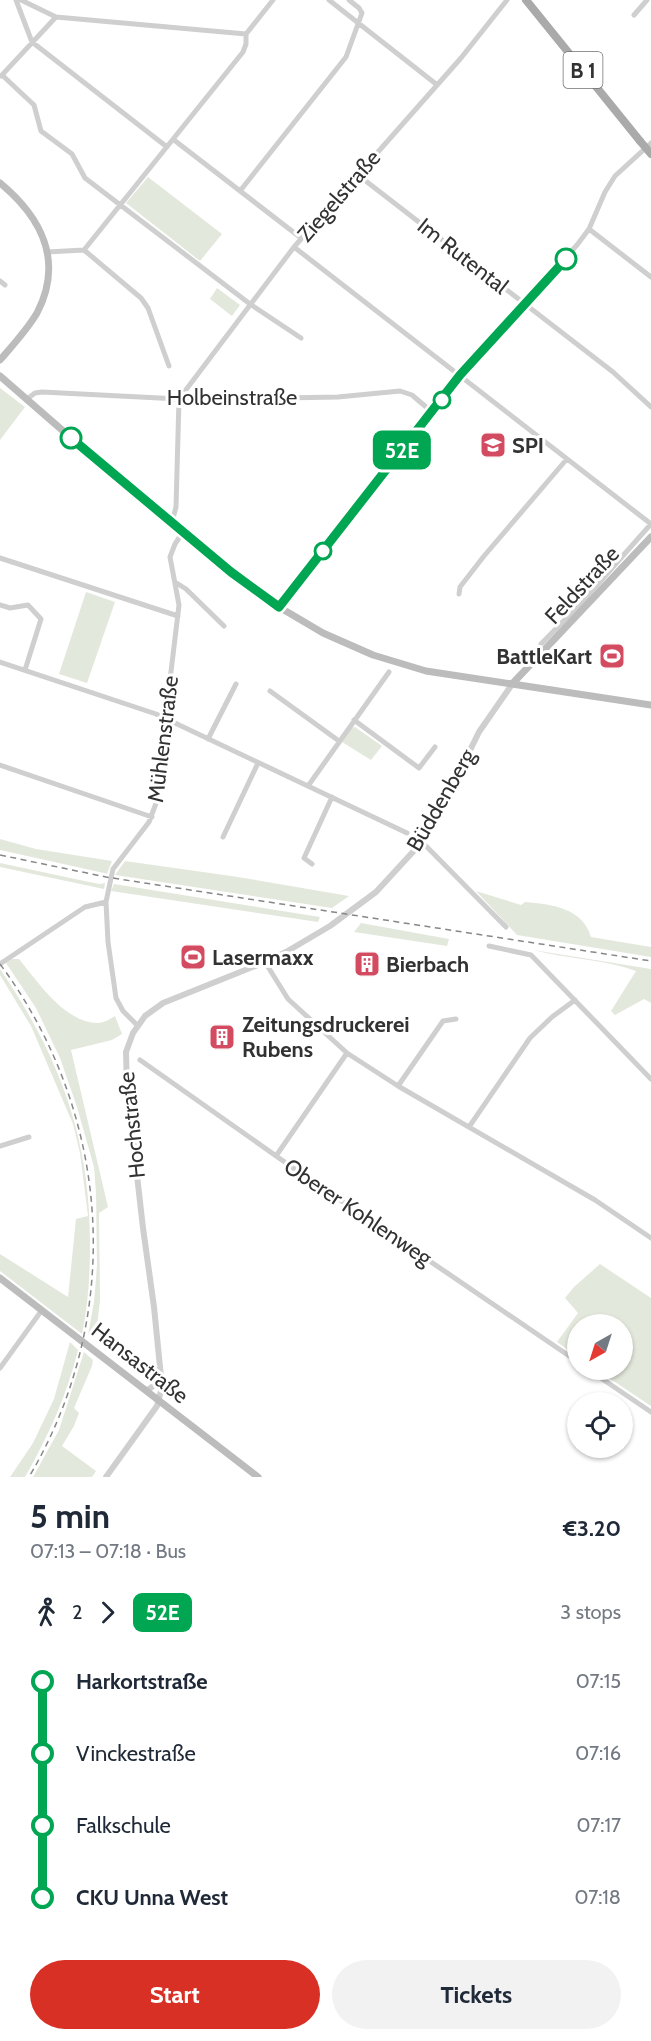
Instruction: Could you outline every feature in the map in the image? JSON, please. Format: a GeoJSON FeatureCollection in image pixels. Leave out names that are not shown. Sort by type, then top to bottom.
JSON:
{"type":"FeatureCollection","features":[{"type":"Feature","properties":{"kind":"main road","name":"B 1"},"geometry":{"type":"LineString","coordinates":[[526,0],[651,154]]}},
{"type":"Feature","properties":{"kind":"main road"},"geometry":{"type":"LineString","coordinates":[[0,183],[32,215],[42,234],[47,252],[47,280],[41,303],[29,325],[0,360]]}},
{"type":"Feature","properties":{"kind":"main road"},"geometry":{"type":"LineString","coordinates":[[0,376],[231,572],[279,607],[323,633],[388,660],[426,671],[651,705]]}},
{"type":"Feature","properties":{"kind":"main road","name":"Feldstraße"},"geometry":{"type":"LineString","coordinates":[[513,683],[651,537]]}},
{"type":"Feature","properties":{"kind":"main road","name":"Hansastraße"},"geometry":{"type":"LineString","coordinates":[[0,1278],[258,1477]]}},
{"type":"Feature","properties":{"kind":"street"},"geometry":{"type":"LineString","coordinates":[[18,0],[56,17],[246,33]]}},
{"type":"Feature","properties":{"kind":"street"},"geometry":{"type":"LineString","coordinates":[[18,0],[32,42],[167,147]]}},
{"type":"Feature","properties":{"kind":"street"},"geometry":{"type":"LineString","coordinates":[[84,250],[243,52],[246,33],[273,0]]}},
{"type":"Feature","properties":{"kind":"street"},"geometry":{"type":"LineString","coordinates":[[329,0],[436,84]]}},
{"type":"Feature","properties":{"kind":"street"},"geometry":{"type":"LineString","coordinates":[[240,191],[346,57],[362,13],[349,0]]}},
{"type":"Feature","properties":{"kind":"street","name":"Ziegelstraße"},"geometry":{"type":"LineString","coordinates":[[179,399],[301,238],[461,57],[507,0]]}},
{"type":"Feature","properties":{"kind":"street"},"geometry":{"type":"LineString","coordinates":[[634,15],[647,0]]}},
{"type":"Feature","properties":{"kind":"street"},"geometry":{"type":"LineString","coordinates":[[56,17],[1,76],[34,105],[41,131],[72,154],[85,178],[120,206],[250,304],[301,338]]}},
{"type":"Feature","properties":{"kind":"street"},"geometry":{"type":"LineString","coordinates":[[174,140],[301,238]]}},
{"type":"Feature","properties":{"kind":"street"},"geometry":{"type":"LineString","coordinates":[[279,607],[460,375],[566,259],[588,229],[605,192],[615,177],[651,143]]}},
{"type":"Feature","properties":{"kind":"street","name":"Im Rutental"},"geometry":{"type":"LineString","coordinates":[[358,175],[613,372],[651,407]]}},
{"type":"Feature","properties":{"kind":"street"},"geometry":{"type":"LineString","coordinates":[[588,229],[651,277]]}},
{"type":"Feature","properties":{"kind":"street"},"geometry":{"type":"LineString","coordinates":[[294,247],[651,524]]}},
{"type":"Feature","properties":{"kind":"street"},"geometry":{"type":"LineString","coordinates":[[47,252],[84,250],[141,298],[148,308],[169,366]]}},
{"type":"Feature","properties":{"kind":"street","name":"Holbeinstraße"},"geometry":{"type":"LineString","coordinates":[[27,399],[35,393],[42,392],[179,399],[338,397],[400,391],[412,395],[432,412]]}},
{"type":"Feature","properties":{"kind":"street"},"geometry":{"type":"LineString","coordinates":[[172,522],[176,515],[179,399]]}},
{"type":"Feature","properties":{"kind":"street"},"geometry":{"type":"LineString","coordinates":[[459,594],[460,587],[484,556],[566,460]]}},
{"type":"Feature","properties":{"kind":"street","name":"Feldstraße"},"geometry":{"type":"LineString","coordinates":[[541,644],[582,602],[651,524]]}},
{"type":"Feature","properties":{"kind":"street","name":"Mühlenstraße"},"geometry":{"type":"LineString","coordinates":[[106,902],[113,869],[152,817],[158,798],[178,616],[170,557],[174,544],[183,532]]}},
{"type":"Feature","properties":{"kind":"street"},"geometry":{"type":"LineString","coordinates":[[0,558],[178,616]]}},
{"type":"Feature","properties":{"kind":"street"},"geometry":{"type":"LineString","coordinates":[[175,582],[186,589],[224,626]]}},
{"type":"Feature","properties":{"kind":"street"},"geometry":{"type":"LineString","coordinates":[[0,605],[10,608],[28,605],[41,619],[25,670]]}},
{"type":"Feature","properties":{"kind":"street"},"geometry":{"type":"LineString","coordinates":[[0,662],[165,719],[407,834]]}},
{"type":"Feature","properties":{"kind":"street"},"geometry":{"type":"LineString","coordinates":[[308,786],[389,672]]}},
{"type":"Feature","properties":{"kind":"street","name":"Büddenberg"},"geometry":{"type":"LineString","coordinates":[[137,1025],[152,1010],[171,999],[265,962],[316,935],[354,909],[388,881],[422,842],[446,800],[479,732],[513,683]]}},
{"type":"Feature","properties":{"kind":"street"},"geometry":{"type":"LineString","coordinates":[[208,739],[236,684]]}},
{"type":"Feature","properties":{"kind":"street"},"geometry":{"type":"LineString","coordinates":[[270,691],[339,741]]}},
{"type":"Feature","properties":{"kind":"street"},"geometry":{"type":"LineString","coordinates":[[354,720],[419,768],[435,747]]}},
{"type":"Feature","properties":{"kind":"street"},"geometry":{"type":"LineString","coordinates":[[223,837],[258,763]]}},
{"type":"Feature","properties":{"kind":"street"},"geometry":{"type":"LineString","coordinates":[[0,765],[152,817]]}},
{"type":"Feature","properties":{"kind":"street"},"geometry":{"type":"LineString","coordinates":[[312,864],[304,858],[332,797]]}},
{"type":"Feature","properties":{"kind":"street"},"geometry":{"type":"LineString","coordinates":[[422,842],[506,927]]}},
{"type":"Feature","properties":{"kind":"street"},"geometry":{"type":"LineString","coordinates":[[0,964],[85,908],[106,902],[108,942],[116,998],[123,1011],[137,1025]]}},
{"type":"Feature","properties":{"kind":"street"},"geometry":{"type":"LineString","coordinates":[[489,946],[531,955],[651,1079]]}},
{"type":"Feature","properties":{"kind":"street"},"geometry":{"type":"LineString","coordinates":[[265,962],[288,999],[347,1053],[398,1086],[595,1200],[651,1238]]}},
{"type":"Feature","properties":{"kind":"street"},"geometry":{"type":"LineString","coordinates":[[469,1127],[530,1038],[552,1017],[575,1000]]}},
{"type":"Feature","properties":{"kind":"street"},"geometry":{"type":"LineString","coordinates":[[398,1086],[443,1021],[456,1019]]}},
{"type":"Feature","properties":{"kind":"street","name":"Hochstraße"},"geometry":{"type":"LineString","coordinates":[[137,1025],[126,1052],[126,1073],[162,1387],[159,1401]]}},
{"type":"Feature","properties":{"kind":"street"},"geometry":{"type":"LineString","coordinates":[[276,1156],[347,1053]]}},
{"type":"Feature","properties":{"kind":"street","name":"Oberer Kohlenweg"},"geometry":{"type":"LineString","coordinates":[[140,1060],[276,1156],[567,1354]]}},
{"type":"Feature","properties":{"kind":"street"},"geometry":{"type":"LineString","coordinates":[[0,1146],[29,1137]]}},
{"type":"Feature","properties":{"kind":"street"},"geometry":{"type":"LineString","coordinates":[[0,1368],[42,1310]]}},
{"type":"Feature","properties":{"kind":"street","name":"Hochstraße"},"geometry":{"type":"LineString","coordinates":[[146,1390],[151,1389],[155,1384],[159,1358]]}},
{"type":"Feature","properties":{"kind":"street"},"geometry":{"type":"LineString","coordinates":[[604,1380],[651,1412]]}},
{"type":"Feature","properties":{"kind":"street"},"geometry":{"type":"LineString","coordinates":[[106,1477],[149,1419],[159,1401]]}},
{"type":"Feature","properties":{"kind":"shaded area"},"geometry":{"type":"Polygon","coordinates":[[[148,177],[222,234],[200,261],[126,203],[148,177]]]}},
{"type":"Feature","properties":{"kind":"shaded area"},"geometry":{"type":"Polygon","coordinates":[[[217,288],[240,305],[232,316],[210,299],[217,288]]]}},
{"type":"Feature","properties":{"kind":"shaded area"},"geometry":{"type":"Polygon","coordinates":[[[0,388],[25,407],[0,440],[0,388]]]}},
{"type":"Feature","properties":{"kind":"shaded area"},"geometry":{"type":"Polygon","coordinates":[[[86,592],[115,602],[87,683],[59,674],[86,592]]]}},
{"type":"Feature","properties":{"kind":"shaded area"},"geometry":{"type":"Polygon","coordinates":[[[355,727],[382,746],[371,760],[342,742],[351,728],[355,727]]]}},
{"type":"Feature","properties":{"kind":"shaded area"},"geometry":{"type":"Polygon","coordinates":[[[0,839],[36,849],[112,861],[107,874],[0,850],[0,839]]]}},
{"type":"Feature","properties":{"kind":"shaded area"},"geometry":{"type":"Polygon","coordinates":[[[125,861],[349,896],[332,908],[115,875],[125,861]]]}},
{"type":"Feature","properties":{"kind":"shaded area"},"geometry":{"type":"Polygon","coordinates":[[[0,863],[89,882],[105,883],[104,889],[0,867],[0,863]]]}},
{"type":"Feature","properties":{"kind":"shaded area"},"geometry":{"type":"Polygon","coordinates":[[[114,884],[320,917],[318,922],[111,891],[114,884]]]}},
{"type":"Feature","properties":{"kind":"shaded area"},"geometry":{"type":"Polygon","coordinates":[[[476,891],[521,905],[525,902],[565,909],[581,920],[591,937],[651,947],[651,957],[517,935],[476,891]]]}},
{"type":"Feature","properties":{"kind":"shaded area"},"geometry":{"type":"Polygon","coordinates":[[[361,923],[449,939],[447,946],[354,932],[361,923]]]}},
{"type":"Feature","properties":{"kind":"shaded area"},"geometry":{"type":"Polygon","coordinates":[[[533,950],[651,969],[651,1003],[644,999],[615,1015],[611,1011],[636,971],[611,964],[533,950]]]}},
{"type":"Feature","properties":{"kind":"shaded area"},"geometry":{"type":"Polygon","coordinates":[[[11,959],[19,959],[53,1000],[74,1016],[98,1023],[115,1016],[122,1034],[112,1040],[71,1050],[108,1207],[99,1213],[100,1300],[97,1327],[88,1335],[97,1266],[94,1167],[60,1058],[36,1008],[6,963],[11,959]]]}},
{"type":"Feature","properties":{"kind":"shaded area"},"geometry":{"type":"Polygon","coordinates":[[[0,969],[40,1035],[68,1101],[78,1135],[89,1208],[90,1247],[86,1313],[82,1334],[0,1271],[0,1254],[68,1297],[76,1219],[88,1216],[80,1153],[73,1124],[31,1026],[0,975],[0,969]]]}},
{"type":"Feature","properties":{"kind":"shaded area"},"geometry":{"type":"Polygon","coordinates":[[[600,1264],[651,1298],[651,1406],[612,1380],[633,1380],[633,1314],[577,1314],[565,1298],[600,1264]]]}},
{"type":"Feature","properties":{"kind":"shaded area"},"geometry":{"type":"Polygon","coordinates":[[[567,1328],[567,1349],[557,1342],[567,1328]]]}},
{"type":"Feature","properties":{"kind":"shaded area"},"geometry":{"type":"Polygon","coordinates":[[[70,1342],[78,1350],[56,1415],[25,1477],[10,1477],[33,1443],[54,1399],[70,1342]]]}},
{"type":"Feature","properties":{"kind":"shaded area"},"geometry":{"type":"Polygon","coordinates":[[[84,1352],[93,1360],[92,1366],[74,1408],[79,1413],[62,1446],[96,1471],[92,1477],[33,1477],[59,1430],[84,1352]]]}},
{"type":"Feature","properties":{"kind":"railway"},"geometry":{"type":"LineString","coordinates":[[0,855],[106,877],[651,961]]}},
{"type":"Feature","properties":{"kind":"railway"},"geometry":{"type":"LineString","coordinates":[[0,964],[37,1023],[65,1085],[84,1150],[92,1216],[92,1283],[81,1350],[60,1415],[29,1477]]}},
{"type":"Feature","properties":{"kind":"bus line","name":"52E"},"geometry":{"type":"LineString","coordinates":[[71,438],[231,572],[279,607],[460,375],[566,259]]}},
{"type":"Feature","properties":{"kind":"place","name":"SPI"},"geometry":{"type":"Point","coordinates":[493,445]}},
{"type":"Feature","properties":{"kind":"place","name":"BattleKart"},"geometry":{"type":"Point","coordinates":[612,656]}},
{"type":"Feature","properties":{"kind":"place","name":"Lasermaxx"},"geometry":{"type":"Point","coordinates":[193,957]}},
{"type":"Feature","properties":{"kind":"place","name":"Bierbach"},"geometry":{"type":"Point","coordinates":[367,964]}},
{"type":"Feature","properties":{"kind":"place","name":"Zeitungsdruckerei Rubens"},"geometry":{"type":"Point","coordinates":[222,1037]}}]}
